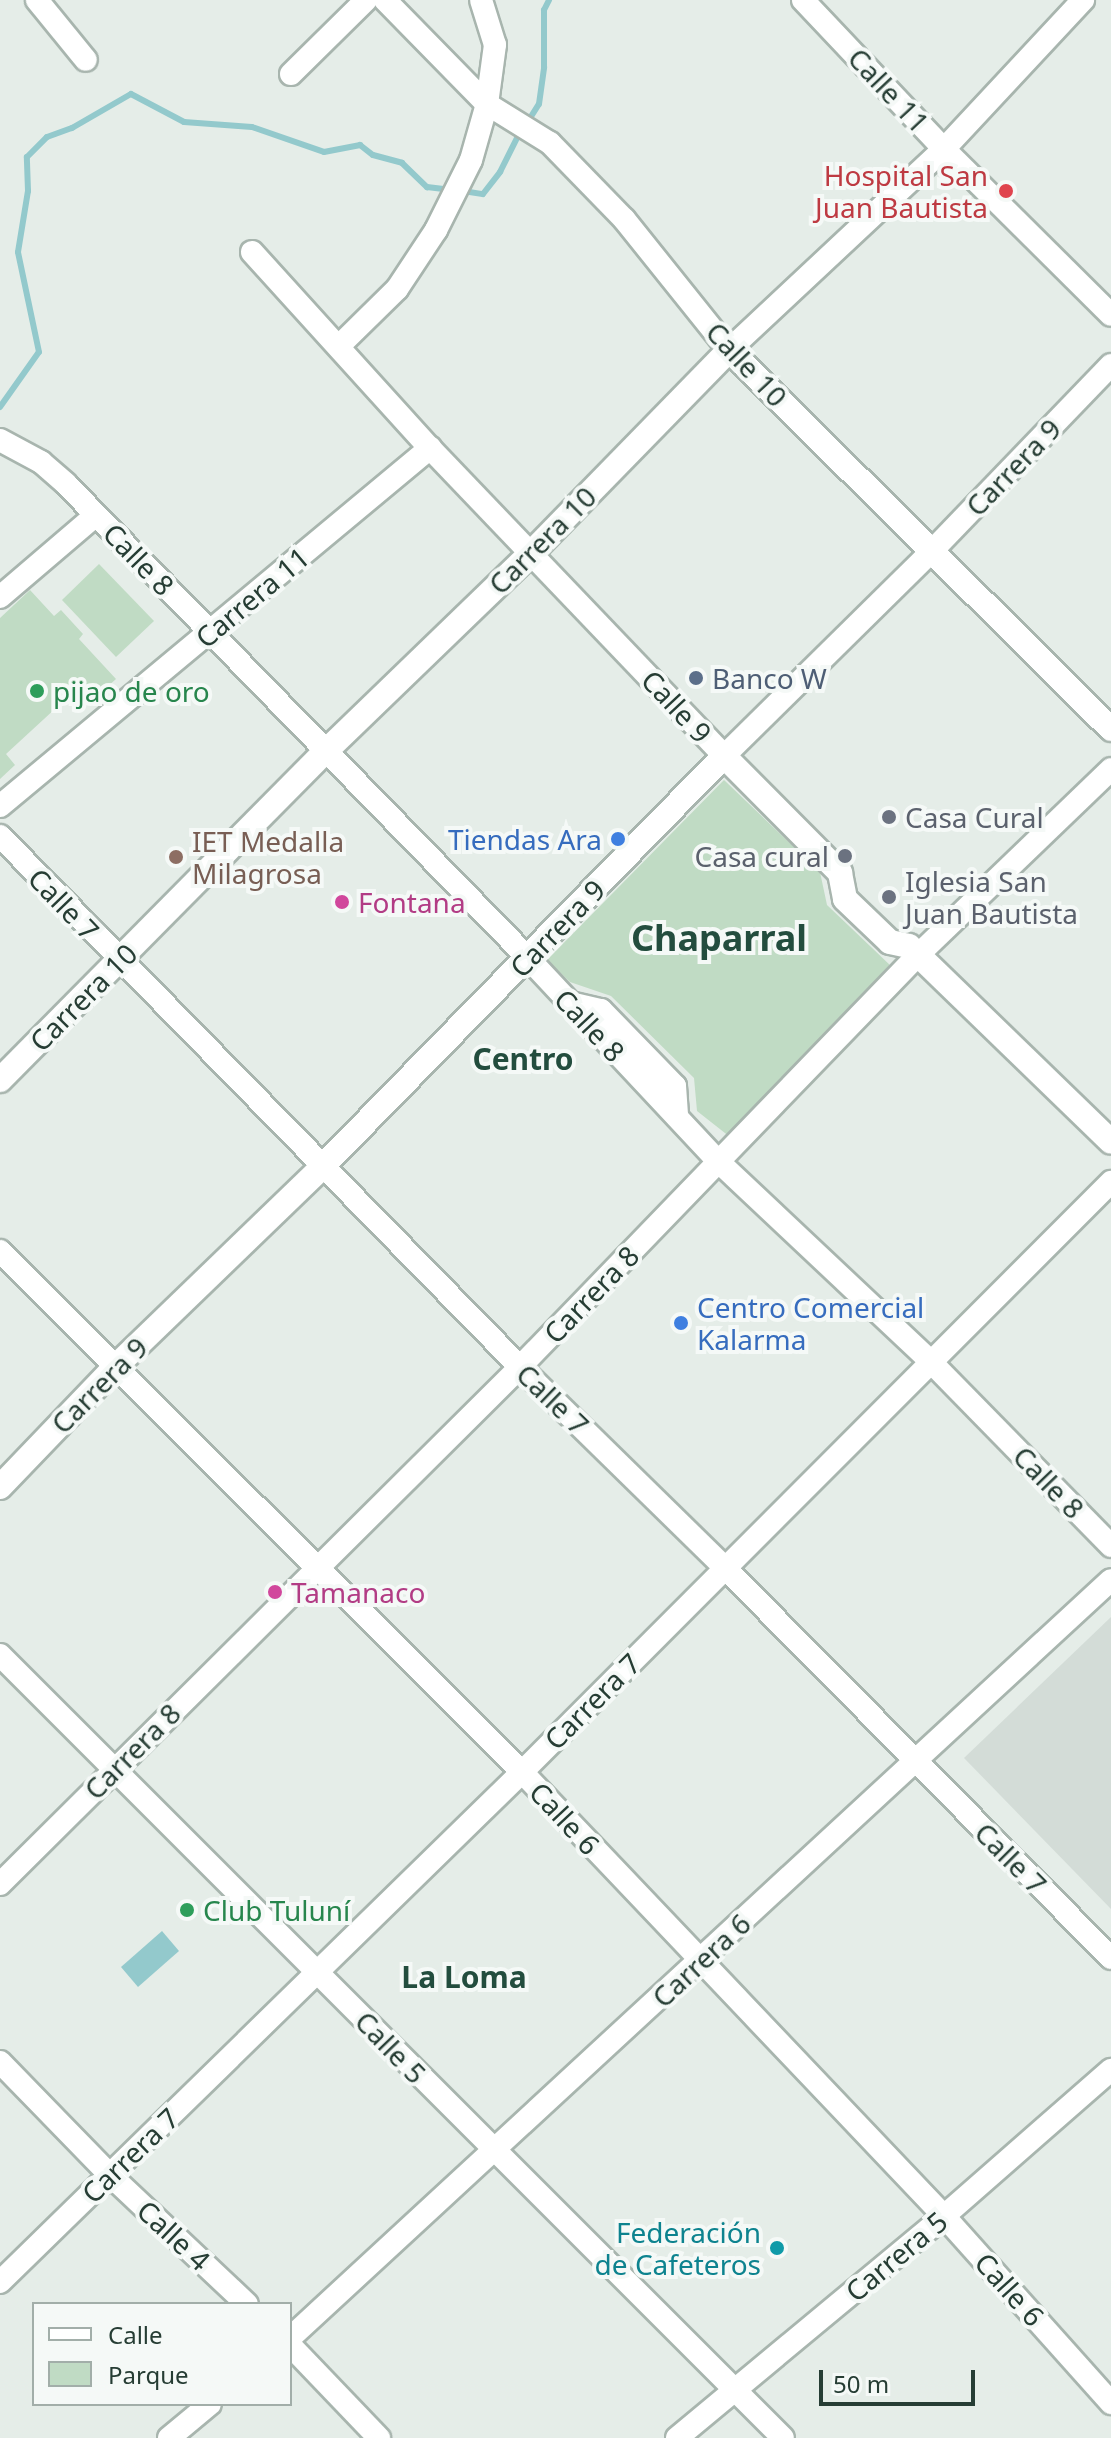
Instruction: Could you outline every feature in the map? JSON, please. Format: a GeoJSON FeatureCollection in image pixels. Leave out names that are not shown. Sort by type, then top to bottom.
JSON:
{"type":"FeatureCollection","features":[{"type":"Feature","properties":{"kind":"main road","name":"Calle 10"},"geometry":{"type":"LineString","coordinates":[[729,350],[1111,729]]}},
{"type":"Feature","properties":{"kind":"main road","name":"Carrera 10"},"geometry":{"type":"LineString","coordinates":[[0,1080],[326,751],[532,552],[729,350]]}},
{"type":"Feature","properties":{"kind":"main road","name":"Calle 9"},"geometry":{"type":"LineString","coordinates":[[724,756],[840,873],[845,899],[890,942],[909,946],[1111,1142]]}},
{"type":"Feature","properties":{"kind":"main road","name":"Carrera 9"},"geometry":{"type":"LineString","coordinates":[[0,1487],[114,1368],[324,1165],[724,756]]}},
{"type":"Feature","properties":{"kind":"street"},"geometry":{"type":"LineString","coordinates":[[37,0],[86,60]]}},
{"type":"Feature","properties":{"kind":"street"},"geometry":{"type":"LineString","coordinates":[[291,74],[366,0]]}},
{"type":"Feature","properties":{"kind":"street","name":"Calle 10"},"geometry":{"type":"LineString","coordinates":[[385,0],[487,104],[550,143],[624,219],[729,350]]}},
{"type":"Feature","properties":{"kind":"street"},"geometry":{"type":"LineString","coordinates":[[340,345],[397,289],[436,230],[471,160],[487,104],[495,45],[481,0]]}},
{"type":"Feature","properties":{"kind":"street","name":"Calle 11"},"geometry":{"type":"LineString","coordinates":[[803,0],[944,149],[1111,315]]}},
{"type":"Feature","properties":{"kind":"street","name":"Carrera 10"},"geometry":{"type":"LineString","coordinates":[[729,350],[944,149],[1083,0]]}},
{"type":"Feature","properties":{"kind":"street","name":"Calle 9"},"geometry":{"type":"LineString","coordinates":[[252,252],[340,345],[430,448],[724,756]]}},
{"type":"Feature","properties":{"kind":"street","name":"Carrera 9"},"geometry":{"type":"LineString","coordinates":[[724,756],[932,551],[1111,365]]}},
{"type":"Feature","properties":{"kind":"street","name":"Calle 8"},"geometry":{"type":"LineString","coordinates":[[0,440],[41,462],[96,515],[528,958],[720,1163],[932,1363],[1111,1546]]}},
{"type":"Feature","properties":{"kind":"street","name":"Carrera 11"},"geometry":{"type":"LineString","coordinates":[[0,806],[430,448]]}},
{"type":"Feature","properties":{"kind":"street"},"geometry":{"type":"LineString","coordinates":[[0,597],[96,515]]}},
{"type":"Feature","properties":{"kind":"street","name":"Carrera 8"},"geometry":{"type":"LineString","coordinates":[[0,1884],[520,1367],[918,955],[1111,769]]}},
{"type":"Feature","properties":{"kind":"street","name":"Calle 7"},"geometry":{"type":"LineString","coordinates":[[0,836],[119,961],[324,1165],[520,1367],[724,1567],[1111,1958]]}},
{"type":"Feature","properties":{"kind":"street","name":"Carrera 7"},"geometry":{"type":"LineString","coordinates":[[0,2282],[522,1772],[1111,1182]]}},
{"type":"Feature","properties":{"kind":"street","name":"Calle 6"},"geometry":{"type":"LineString","coordinates":[[0,1251],[522,1772],[944,2216],[1111,2403]]}},
{"type":"Feature","properties":{"kind":"street","name":"Carrera 6"},"geometry":{"type":"LineString","coordinates":[[292,2336],[1111,1580]]}},
{"type":"Feature","properties":{"kind":"street","name":"Calle 5"},"geometry":{"type":"LineString","coordinates":[[0,1655],[733,2392],[783,2438]]}},
{"type":"Feature","properties":{"kind":"street","name":"Calle 4"},"geometry":{"type":"LineString","coordinates":[[0,2062],[110,2175],[245,2302]]}},
{"type":"Feature","properties":{"kind":"street","name":"Carrera 5"},"geometry":{"type":"LineString","coordinates":[[677,2438],[944,2216],[1111,2070]]}},
{"type":"Feature","properties":{"kind":"street"},"geometry":{"type":"LineString","coordinates":[[292,2347],[379,2438]]}},
{"type":"Feature","properties":{"kind":"street"},"geometry":{"type":"LineString","coordinates":[[169,2438],[208,2406]]}},
{"type":"Feature","properties":{"kind":"shaded area"},"geometry":{"type":"Polygon","coordinates":[[[1111,1617],[1111,1909],[964,1758],[1111,1617]]]}},
{"type":"Feature","properties":{"kind":"green space"},"geometry":{"type":"Polygon","coordinates":[[[99,564],[154,621],[116,657],[62,600],[99,564]]]}},
{"type":"Feature","properties":{"kind":"green space","name":"pijao de oro"},"geometry":{"type":"Polygon","coordinates":[[[30,590],[54,616],[61,610],[83,634],[79,639],[116,679],[95,698],[82,684],[6,754],[15,765],[0,779],[0,618],[30,590]]]}},
{"type":"Feature","properties":{"kind":"green space"},"geometry":{"type":"Polygon","coordinates":[[[724,780],[820,872],[827,905],[892,967],[730,1137],[697,1111],[694,1078],[611,996],[570,982],[547,960],[724,780]]]}},
{"type":"Feature","properties":{"kind":"water"},"geometry":{"type":"Polygon","coordinates":[[[162,1931],[179,1951],[138,1987],[121,1967],[162,1931]]]}},
{"type":"Feature","properties":{"kind":"waterway"},"geometry":{"type":"LineString","coordinates":[[527,123],[539,104],[544,67],[544,10],[549,0]]}},
{"type":"Feature","properties":{"kind":"waterway"},"geometry":{"type":"LineString","coordinates":[[0,407],[39,352],[18,252],[28,191],[27,157],[47,137],[72,128],[131,94],[184,122],[252,127],[324,152],[360,145],[373,155],[402,163],[427,187],[452,190]]}},
{"type":"Feature","properties":{"kind":"waterway"},"geometry":{"type":"LineString","coordinates":[[463,191],[483,194],[500,172],[520,132]]}},
{"type":"Feature","properties":{"kind":"place","name":"Hospital San Juan Bautista"},"geometry":{"type":"Point","coordinates":[1006,191]}},
{"type":"Feature","properties":{"kind":"place","name":"Banco W"},"geometry":{"type":"Point","coordinates":[696,678]}},
{"type":"Feature","properties":{"kind":"place","name":"pijao de oro"},"geometry":{"type":"Point","coordinates":[37,691]}},
{"type":"Feature","properties":{"kind":"place","name":"Casa Cural"},"geometry":{"type":"Point","coordinates":[889,817]}},
{"type":"Feature","properties":{"kind":"place","name":"Tiendas Ara"},"geometry":{"type":"Point","coordinates":[618,839]}},
{"type":"Feature","properties":{"kind":"place","name":"Casa cural"},"geometry":{"type":"Point","coordinates":[845,856]}},
{"type":"Feature","properties":{"kind":"place","name":"IET Medalla Milagrosa"},"geometry":{"type":"Point","coordinates":[176,857]}},
{"type":"Feature","properties":{"kind":"place","name":"Iglesia San Juan Bautista"},"geometry":{"type":"Point","coordinates":[889,897]}},
{"type":"Feature","properties":{"kind":"place","name":"Fontana"},"geometry":{"type":"Point","coordinates":[342,902]}},
{"type":"Feature","properties":{"kind":"place","name":"Centro Comercial Kalarma"},"geometry":{"type":"Point","coordinates":[681,1323]}},
{"type":"Feature","properties":{"kind":"place","name":"Tamanaco"},"geometry":{"type":"Point","coordinates":[275,1592]}},
{"type":"Feature","properties":{"kind":"place","name":"Club Tuluní"},"geometry":{"type":"Point","coordinates":[187,1910]}},
{"type":"Feature","properties":{"kind":"place","name":"Federación de Cafeteros"},"geometry":{"type":"Point","coordinates":[777,2248]}},
{"type":"Feature","properties":{"kind":"district","name":"Chaparral"},"geometry":{"type":"Point","coordinates":[719,938]}},
{"type":"Feature","properties":{"kind":"district","name":"Centro"},"geometry":{"type":"Point","coordinates":[523,1059]}},
{"type":"Feature","properties":{"kind":"district","name":"La Loma"},"geometry":{"type":"Point","coordinates":[464,1977]}}]}
